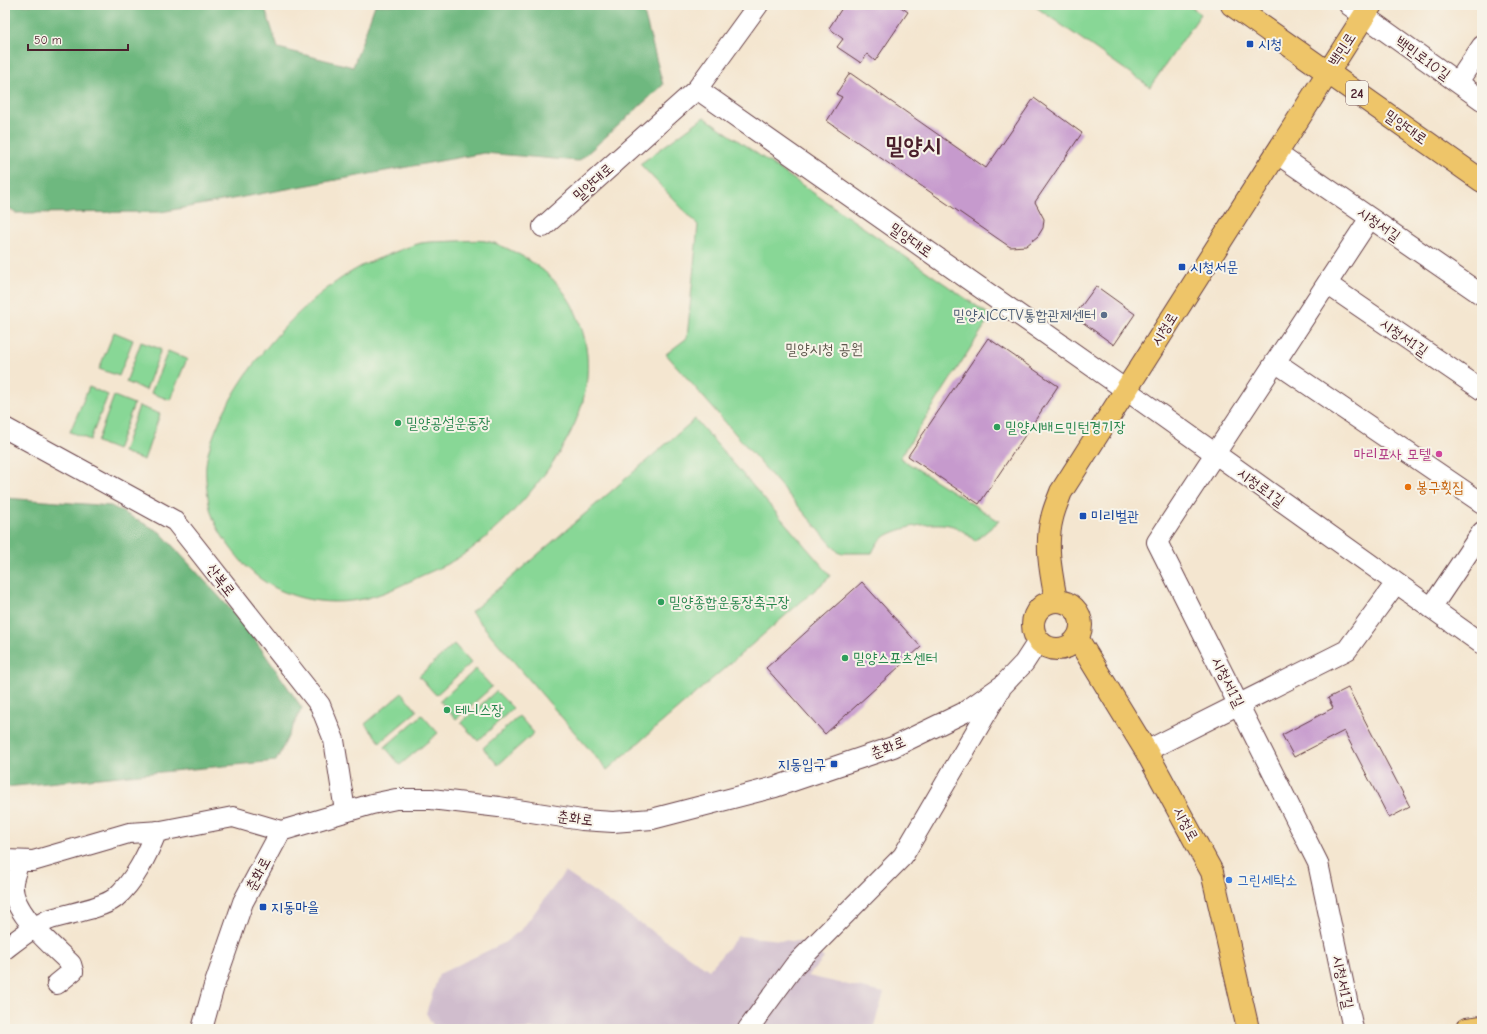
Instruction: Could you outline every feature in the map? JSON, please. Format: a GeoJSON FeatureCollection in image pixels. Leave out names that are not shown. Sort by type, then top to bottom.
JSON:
{"type":"FeatureCollection","features":[{"type":"Feature","properties":{"kind":"main road","name":"밀양대로"},"geometry":{"type":"LineString","coordinates":[[1232,5],[1482,180]]}},
{"type":"Feature","properties":{"kind":"main road","name":"백민로"},"geometry":{"type":"LineString","coordinates":[[1327,72],[1361,8]]}},
{"type":"Feature","properties":{"kind":"main road","name":"시청로"},"geometry":{"type":"LineString","coordinates":[[1056,600],[1050,568],[1049,546],[1052,517],[1061,492],[1327,72]]}},
{"type":"Feature","properties":{"kind":"main road"},"geometry":{"type":"LineString","coordinates":[[1056,600],[1070,604],[1076,609],[1081,623],[1077,638],[1073,643],[1059,648],[1051,648],[1039,640],[1033,626],[1037,612],[1042,606],[1056,600]]}},
{"type":"Feature","properties":{"kind":"main road","name":"시청로"},"geometry":{"type":"LineString","coordinates":[[1077,638],[1146,751],[1212,872],[1248,1029]]}},
{"type":"Feature","properties":{"kind":"main road"},"geometry":{"type":"LineString","coordinates":[[1467,1029],[1482,1027]]}},
{"type":"Feature","properties":{"kind":"street","name":"밀양대로"},"geometry":{"type":"LineString","coordinates":[[544,227],[697,89],[758,5]]}},
{"type":"Feature","properties":{"kind":"street","name":"백민로10길"},"geometry":{"type":"LineString","coordinates":[[1361,8],[1482,100]]}},
{"type":"Feature","properties":{"kind":"street"},"geometry":{"type":"LineString","coordinates":[[1458,82],[1482,46]]}},
{"type":"Feature","properties":{"kind":"street","name":"밀양대로"},"geometry":{"type":"LineString","coordinates":[[697,89],[1126,390]]}},
{"type":"Feature","properties":{"kind":"street","name":"시청서길"},"geometry":{"type":"LineString","coordinates":[[1276,153],[1482,295]]}},
{"type":"Feature","properties":{"kind":"street","name":"시청서1길"},"geometry":{"type":"LineString","coordinates":[[1353,1029],[1318,863],[1157,542],[1370,218]]}},
{"type":"Feature","properties":{"kind":"street","name":"시청서1길"},"geometry":{"type":"LineString","coordinates":[[1327,284],[1482,390]]}},
{"type":"Feature","properties":{"kind":"street"},"geometry":{"type":"LineString","coordinates":[[1275,362],[1482,503]]}},
{"type":"Feature","properties":{"kind":"street","name":"시청로1길"},"geometry":{"type":"LineString","coordinates":[[1126,390],[1482,644]]}},
{"type":"Feature","properties":{"kind":"street","name":"산복로"},"geometry":{"type":"LineString","coordinates":[[5,428],[175,521],[320,705],[334,740],[345,811]]}},
{"type":"Feature","properties":{"kind":"street"},"geometry":{"type":"LineString","coordinates":[[1431,608],[1482,532]]}},
{"type":"Feature","properties":{"kind":"street"},"geometry":{"type":"LineString","coordinates":[[1146,751],[1347,650],[1396,583]]}},
{"type":"Feature","properties":{"kind":"street","name":"춘화로"},"geometry":{"type":"LineString","coordinates":[[202,1029],[214,986],[243,902],[281,831],[345,811],[396,799],[431,800],[499,807],[582,820],[614,822],[652,819],[775,787],[893,747],[963,713],[1003,685],[1024,663],[1039,640]]}},
{"type":"Feature","properties":{"kind":"street"},"geometry":{"type":"LineString","coordinates":[[748,1029],[795,965],[902,856],[1003,685]]}},
{"type":"Feature","properties":{"kind":"street"},"geometry":{"type":"LineString","coordinates":[[57,984],[73,970],[71,964],[35,928],[21,911],[13,890],[12,861],[33,861],[129,833],[157,831],[233,817],[281,831]]}},
{"type":"Feature","properties":{"kind":"street"},"geometry":{"type":"LineString","coordinates":[[5,949],[19,938],[48,920],[72,914],[114,899],[128,884],[136,872],[157,831]]}},
{"type":"Feature","properties":{"kind":"shaded area"},"geometry":{"type":"Polygon","coordinates":[[[565,872],[709,970],[738,936],[803,942],[824,958],[808,976],[884,993],[873,1029],[435,1029],[426,1013],[439,974],[504,943],[522,929],[565,872]]]}},
{"type":"Feature","properties":{"kind":"green space"},"geometry":{"type":"Polygon","coordinates":[[[5,5],[264,5],[278,48],[353,67],[375,5],[642,5],[663,85],[579,161],[484,153],[161,212],[15,213],[5,204],[5,5]]]}},
{"type":"Feature","properties":{"kind":"green space"},"geometry":{"type":"Polygon","coordinates":[[[1033,5],[1188,5],[1201,14],[1150,87],[1033,5]]]}},
{"type":"Feature","properties":{"kind":"green space","name":"밀양시청 공원"},"geometry":{"type":"Polygon","coordinates":[[[704,117],[991,316],[900,458],[999,521],[975,541],[956,527],[933,524],[913,526],[894,532],[880,540],[872,553],[839,553],[666,354],[687,338],[698,225],[640,164],[704,117]]]}},
{"type":"Feature","properties":{"kind":"green space"},"geometry":{"type":"Polygon","coordinates":[[[478,240],[496,244],[516,253],[543,270],[565,294],[571,303],[580,324],[584,335],[587,357],[587,380],[585,392],[579,413],[570,434],[558,455],[544,476],[511,514],[478,544],[451,562],[391,590],[358,600],[327,602],[296,596],[281,591],[267,583],[254,574],[232,550],[214,520],[209,504],[206,481],[207,458],[216,431],[229,402],[247,373],[268,346],[292,320],[317,297],[343,277],[368,263],[421,243],[478,240]]]}},
{"type":"Feature","properties":{"kind":"green space"},"geometry":{"type":"Polygon","coordinates":[[[114,332],[133,340],[119,376],[99,369],[114,332]]]}},
{"type":"Feature","properties":{"kind":"green space"},"geometry":{"type":"Polygon","coordinates":[[[141,342],[161,349],[146,390],[126,382],[141,342]]]}},
{"type":"Feature","properties":{"kind":"green space"},"geometry":{"type":"Polygon","coordinates":[[[168,351],[187,359],[170,400],[151,393],[168,351]]]}},
{"type":"Feature","properties":{"kind":"green space"},"geometry":{"type":"Polygon","coordinates":[[[89,387],[108,395],[90,440],[70,432],[89,387]]]}},
{"type":"Feature","properties":{"kind":"green space"},"geometry":{"type":"Polygon","coordinates":[[[114,396],[134,404],[117,450],[97,442],[114,396]]]}},
{"type":"Feature","properties":{"kind":"green space"},"geometry":{"type":"Polygon","coordinates":[[[139,406],[160,414],[144,460],[123,452],[139,406]]]}},
{"type":"Feature","properties":{"kind":"green space"},"geometry":{"type":"Polygon","coordinates":[[[695,419],[831,576],[607,770],[471,612],[695,419]]]}},
{"type":"Feature","properties":{"kind":"green space"},"geometry":{"type":"Polygon","coordinates":[[[5,498],[111,506],[160,532],[244,624],[302,708],[276,761],[5,787],[5,498]]]}},
{"type":"Feature","properties":{"kind":"green space"},"geometry":{"type":"Polygon","coordinates":[[[454,644],[471,663],[436,695],[419,676],[454,644]]]}},
{"type":"Feature","properties":{"kind":"green space"},"geometry":{"type":"Polygon","coordinates":[[[476,669],[492,687],[456,719],[440,701],[476,669]]]}},
{"type":"Feature","properties":{"kind":"green space"},"geometry":{"type":"Polygon","coordinates":[[[496,691],[513,708],[478,741],[461,723],[496,691]]]}},
{"type":"Feature","properties":{"kind":"green space"},"geometry":{"type":"Polygon","coordinates":[[[402,693],[417,711],[380,742],[365,724],[402,693]]]}},
{"type":"Feature","properties":{"kind":"green space"},"geometry":{"type":"Polygon","coordinates":[[[422,715],[438,733],[400,765],[385,747],[422,715]]]}},
{"type":"Feature","properties":{"kind":"green space"},"geometry":{"type":"Polygon","coordinates":[[[519,716],[534,733],[498,765],[483,748],[519,716]]]}},
{"type":"Feature","properties":{"kind":"building"},"geometry":{"type":"Polygon","coordinates":[[[844,5],[898,5],[908,12],[875,61],[867,54],[861,63],[837,47],[843,39],[829,28],[844,5]]]}},
{"type":"Feature","properties":{"kind":"building"},"geometry":{"type":"Polygon","coordinates":[[[850,73],[986,168],[1034,98],[1082,133],[1035,202],[1044,219],[1043,228],[1038,236],[1026,246],[1010,247],[827,121],[842,97],[836,94],[850,73]]]}},
{"type":"Feature","properties":{"kind":"building"},"geometry":{"type":"Polygon","coordinates":[[[1096,286],[1135,314],[1114,345],[1074,316],[1096,286]]]}},
{"type":"Feature","properties":{"kind":"building"},"geometry":{"type":"Polygon","coordinates":[[[988,338],[1058,386],[979,504],[908,456],[988,338]]]}},
{"type":"Feature","properties":{"kind":"building"},"geometry":{"type":"Polygon","coordinates":[[[862,582],[921,647],[825,734],[766,668],[862,582]]]}},
{"type":"Feature","properties":{"kind":"building"},"geometry":{"type":"Polygon","coordinates":[[[1348,688],[1410,807],[1389,818],[1344,731],[1294,757],[1282,735],[1333,708],[1328,698],[1348,688]]]}},
{"type":"Feature","properties":{"kind":"place","name":"시청"},"geometry":{"type":"Point","coordinates":[1250,44]}},
{"type":"Feature","properties":{"kind":"place","name":"시청서문"},"geometry":{"type":"Point","coordinates":[1182,267]}},
{"type":"Feature","properties":{"kind":"place","name":"밀양시CCTV통합관제센터"},"geometry":{"type":"Point","coordinates":[1104,315]}},
{"type":"Feature","properties":{"kind":"place","name":"밀양공설운동장"},"geometry":{"type":"Point","coordinates":[398,423]}},
{"type":"Feature","properties":{"kind":"place","name":"밀양시배드민턴경기장"},"geometry":{"type":"Point","coordinates":[997,427]}},
{"type":"Feature","properties":{"kind":"place","name":"마리포사 모텔"},"geometry":{"type":"Point","coordinates":[1439,454]}},
{"type":"Feature","properties":{"kind":"place","name":"봉구횟집"},"geometry":{"type":"Point","coordinates":[1408,487]}},
{"type":"Feature","properties":{"kind":"place","name":"미리벌관"},"geometry":{"type":"Point","coordinates":[1083,516]}},
{"type":"Feature","properties":{"kind":"place","name":"밀양종합운동장축구장"},"geometry":{"type":"Point","coordinates":[661,602]}},
{"type":"Feature","properties":{"kind":"place","name":"밀양스포츠센터"},"geometry":{"type":"Point","coordinates":[845,658]}},
{"type":"Feature","properties":{"kind":"place","name":"테니스장"},"geometry":{"type":"Point","coordinates":[447,710]}},
{"type":"Feature","properties":{"kind":"place","name":"지동입구"},"geometry":{"type":"Point","coordinates":[834,764]}},
{"type":"Feature","properties":{"kind":"place","name":"그린세탁소"},"geometry":{"type":"Point","coordinates":[1229,880]}},
{"type":"Feature","properties":{"kind":"place","name":"지동마을"},"geometry":{"type":"Point","coordinates":[263,907]}},
{"type":"Feature","properties":{"kind":"district","name":"밀양시"},"geometry":{"type":"Point","coordinates":[913,145]}}]}
